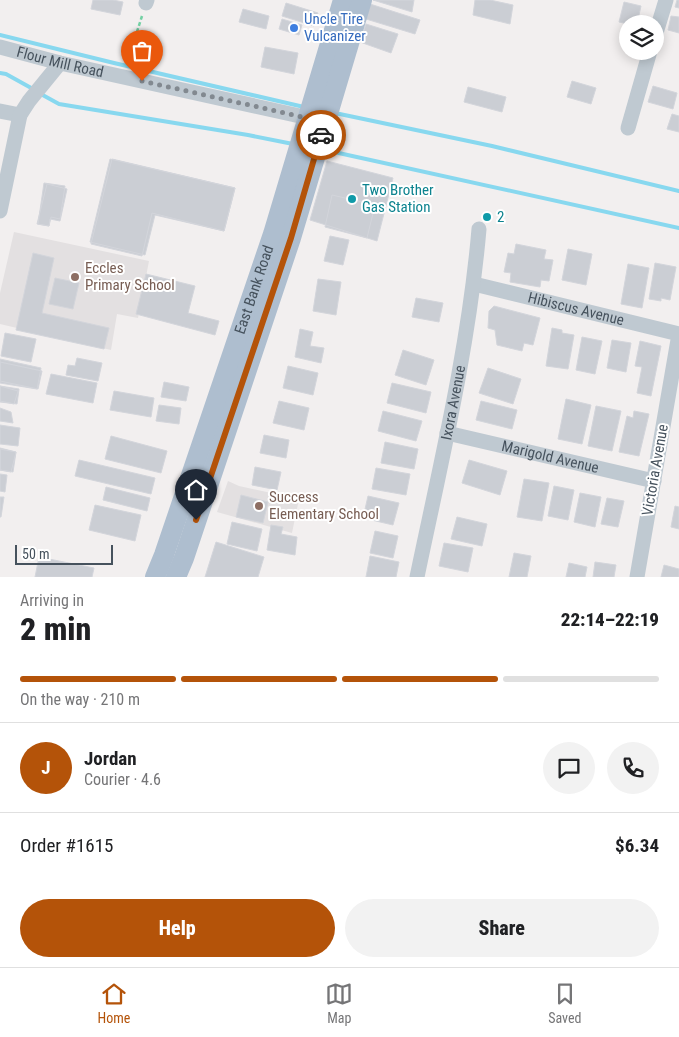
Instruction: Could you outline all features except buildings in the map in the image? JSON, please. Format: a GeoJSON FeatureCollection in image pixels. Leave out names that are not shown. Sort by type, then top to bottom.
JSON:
{"type":"FeatureCollection","features":[{"type":"Feature","properties":{"kind":"main road","name":"East Bank Road"},"geometry":{"type":"LineString","coordinates":[[332,68],[343,0]]}},
{"type":"Feature","properties":{"kind":"main road","name":"East Bank Road"},"geometry":{"type":"LineString","coordinates":[[154,577],[167,546],[269,244],[302,165],[332,68],[362,0]]}},
{"type":"Feature","properties":{"kind":"main road","name":"East Bank Road"},"geometry":{"type":"LineString","coordinates":[[176,577],[288,247],[302,165]]}},
{"type":"Feature","properties":{"kind":"street"},"geometry":{"type":"LineString","coordinates":[[661,15],[666,0]]}},
{"type":"Feature","properties":{"kind":"street","name":"Flour Mill Road"},"geometry":{"type":"LineString","coordinates":[[0,47],[55,69],[315,121]]}},
{"type":"Feature","properties":{"kind":"street"},"geometry":{"type":"LineString","coordinates":[[628,128],[647,60]]}},
{"type":"Feature","properties":{"kind":"street"},"geometry":{"type":"LineString","coordinates":[[0,211],[20,115],[55,69]]}},
{"type":"Feature","properties":{"kind":"street"},"geometry":{"type":"LineString","coordinates":[[0,111],[20,115]]}},
{"type":"Feature","properties":{"kind":"street","name":"Ixora Avenue"},"geometry":{"type":"LineString","coordinates":[[416,577],[447,433],[474,284],[479,229]]}},
{"type":"Feature","properties":{"kind":"street","name":"Hibiscus Avenue"},"geometry":{"type":"LineString","coordinates":[[474,284],[679,334]]}},
{"type":"Feature","properties":{"kind":"street","name":"Victoria Avenue"},"geometry":{"type":"LineString","coordinates":[[637,577],[679,334]]}},
{"type":"Feature","properties":{"kind":"street","name":"Marigold Avenue"},"geometry":{"type":"LineString","coordinates":[[447,433],[654,481]]}},
{"type":"Feature","properties":{"kind":"path"},"geometry":{"type":"LineString","coordinates":[[127,64],[146,2]]}},
{"type":"Feature","properties":{"kind":"shaded area","name":"Eccles Primary School"},"geometry":{"type":"Polygon","coordinates":[[[14,232],[149,261],[138,318],[117,314],[111,350],[0,324],[0,293],[14,232]]]}},
{"type":"Feature","properties":{"kind":"shaded area","name":"Success Elementary School"},"geometry":{"type":"Polygon","coordinates":[[[228,481],[239,486],[299,499],[292,533],[217,512],[228,481]]]}},
{"type":"Feature","properties":{"kind":"waterway"},"geometry":{"type":"LineString","coordinates":[[0,35],[304,107]]}},
{"type":"Feature","properties":{"kind":"waterway"},"geometry":{"type":"LineString","coordinates":[[0,73],[6,74],[33,89]]}},
{"type":"Feature","properties":{"kind":"waterway"},"geometry":{"type":"LineString","coordinates":[[39,93],[59,104],[293,144]]}},
{"type":"Feature","properties":{"kind":"waterway"},"geometry":{"type":"LineString","coordinates":[[335,113],[492,146],[679,191]]}},
{"type":"Feature","properties":{"kind":"waterway"},"geometry":{"type":"LineString","coordinates":[[325,150],[679,228]]}},
{"type":"Feature","properties":{"kind":"way so far"},"geometry":{"type":"LineString","coordinates":[[142,81],[325,122],[321,135]]}},
{"type":"Feature","properties":{"kind":"place","name":"Uncle Tire Vulcanizer"},"geometry":{"type":"Point","coordinates":[294,28]}},
{"type":"Feature","properties":{"kind":"place","name":"Two Brother Gas Station"},"geometry":{"type":"Point","coordinates":[352,199]}},
{"type":"Feature","properties":{"kind":"place","name":"2"},"geometry":{"type":"Point","coordinates":[487,217]}},
{"type":"Feature","properties":{"kind":"place","name":"Eccles Primary School"},"geometry":{"type":"Point","coordinates":[75,277]}},
{"type":"Feature","properties":{"kind":"place","name":"Success Elementary School"},"geometry":{"type":"Point","coordinates":[259,506]}},
{"type":"Feature","properties":{"kind":"route"},"geometry":{"type":"LineString","coordinates":[[196,520],[291,238],[321,135]]}}]}
